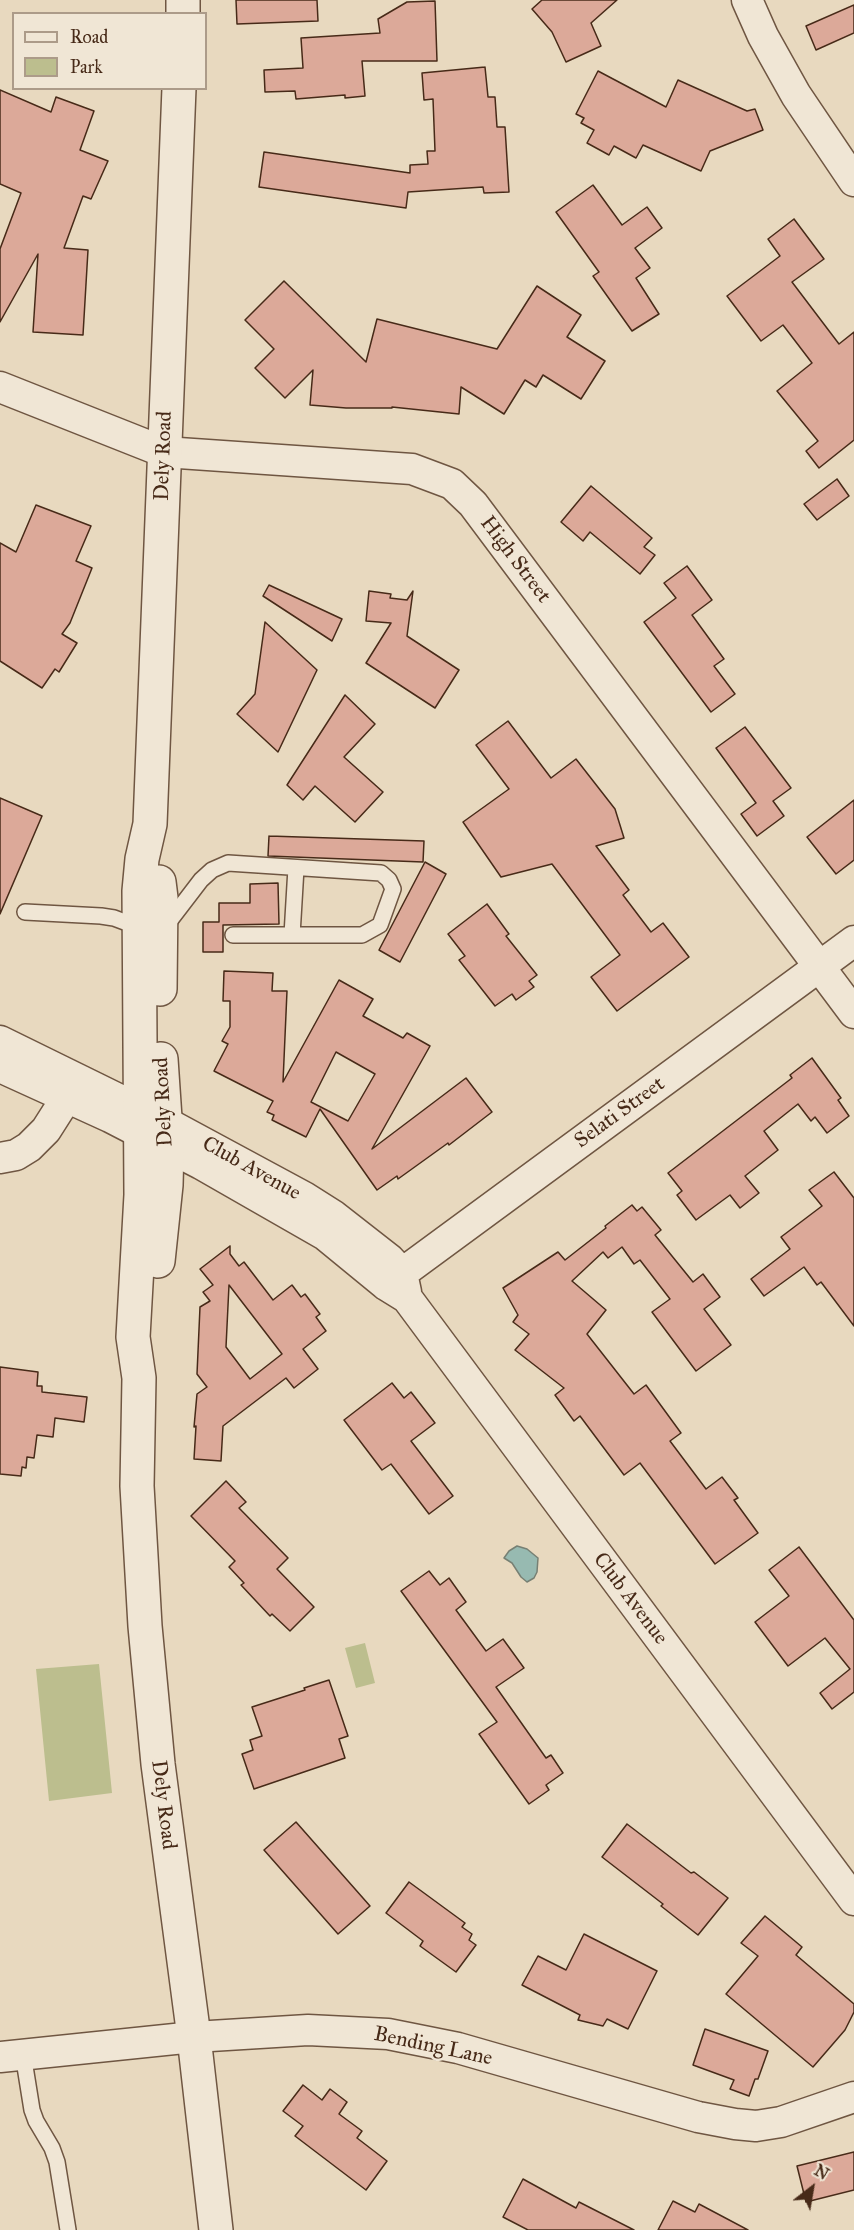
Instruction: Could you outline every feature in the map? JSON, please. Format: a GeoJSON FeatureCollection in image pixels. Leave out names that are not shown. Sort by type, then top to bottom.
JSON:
{"type":"FeatureCollection","features":[{"type":"Feature","properties":{"kind":"street"},"geometry":{"type":"LineString","coordinates":[[747,0],[763,36],[796,95],[854,181]]}},
{"type":"Feature","properties":{"kind":"street","name":"Dely Road"},"geometry":{"type":"LineString","coordinates":[[179,90],[150,824],[142,859],[149,929],[153,1128],[166,1185],[150,1329],[139,1378],[137,1486],[145,1626],[158,1764],[194,2037],[216,2230]]}},
{"type":"Feature","properties":{"kind":"street","name":"High Street"},"geometry":{"type":"LineString","coordinates":[[0,387],[164,452],[412,469],[452,484],[473,504],[854,1013]]}},
{"type":"Feature","properties":{"kind":"street","name":"Selati Street"},"geometry":{"type":"LineString","coordinates":[[398,1285],[854,941]]}},
{"type":"Feature","properties":{"kind":"street","name":"Club Avenue"},"geometry":{"type":"LineString","coordinates":[[0,1041],[72,1088],[304,1197],[334,1216],[389,1259],[398,1285],[854,1900]]}},
{"type":"Feature","properties":{"kind":"street","name":"Club Avenue"},"geometry":{"type":"LineString","coordinates":[[0,1067],[72,1088]]}},
{"type":"Feature","properties":{"kind":"street"},"geometry":{"type":"LineString","coordinates":[[0,1158],[16,1155],[29,1147],[46,1130],[72,1088]]}},
{"type":"Feature","properties":{"kind":"street","name":"Bending Lane"},"geometry":{"type":"LineString","coordinates":[[12,2056],[194,2037],[308,2030],[388,2034],[458,2048],[698,2117],[735,2124],[756,2126],[781,2122],[854,2097]]}},
{"type":"Feature","properties":{"kind":"lane"},"geometry":{"type":"LineString","coordinates":[[25,912],[101,916],[149,929],[212,870],[228,863],[381,873],[390,880],[393,889],[380,925],[362,935],[233,935]]}},
{"type":"Feature","properties":{"kind":"lane"},"geometry":{"type":"LineString","coordinates":[[292,935],[296,868]]}},
{"type":"Feature","properties":{"kind":"lane"},"geometry":{"type":"LineString","coordinates":[[12,2056],[36,2121],[52,2148],[57,2162],[68,2230]]}},
{"type":"Feature","properties":{"kind":"green space"},"geometry":{"type":"Polygon","coordinates":[[[365,1643],[375,1683],[356,1688],[345,1648],[365,1643]]]}},
{"type":"Feature","properties":{"kind":"green space"},"geometry":{"type":"Polygon","coordinates":[[[99,1664],[112,1793],[49,1801],[36,1669],[99,1664]]]}},
{"type":"Feature","properties":{"kind":"water"},"geometry":{"type":"Polygon","coordinates":[[[517,1546],[527,1549],[538,1558],[537,1572],[534,1578],[527,1582],[512,1563],[504,1558],[517,1546]]]}},
{"type":"Feature","properties":{"kind":"building"},"geometry":{"type":"Polygon","coordinates":[[[236,0],[317,0],[318,21],[237,24],[236,0]]]}},
{"type":"Feature","properties":{"kind":"building"},"geometry":{"type":"Polygon","coordinates":[[[542,0],[617,0],[591,23],[601,46],[566,62],[552,32],[532,9],[542,0]]]}},
{"type":"Feature","properties":{"kind":"building"},"geometry":{"type":"Polygon","coordinates":[[[435,1],[437,61],[362,61],[365,96],[345,98],[345,95],[296,99],[295,91],[265,92],[264,70],[303,68],[301,38],[380,33],[378,19],[407,2],[435,1]]]}},
{"type":"Feature","properties":{"kind":"building"},"geometry":{"type":"Polygon","coordinates":[[[854,5],[854,33],[816,50],[806,26],[854,5]]]}},
{"type":"Feature","properties":{"kind":"building"},"geometry":{"type":"Polygon","coordinates":[[[485,67],[488,97],[495,97],[497,127],[505,127],[509,192],[484,193],[483,187],[408,192],[406,208],[259,187],[264,152],[410,173],[410,165],[428,164],[427,151],[435,151],[433,99],[424,100],[422,73],[485,67]]]}},
{"type":"Feature","properties":{"kind":"building"},"geometry":{"type":"Polygon","coordinates":[[[598,71],[666,107],[678,80],[747,111],[755,109],[763,130],[710,151],[701,171],[643,145],[636,158],[614,146],[609,155],[587,143],[594,130],[581,123],[584,118],[576,114],[598,71]]]}},
{"type":"Feature","properties":{"kind":"building"},"geometry":{"type":"Polygon","coordinates":[[[0,90],[51,112],[56,97],[94,111],[80,150],[108,161],[91,199],[83,196],[64,248],[88,250],[83,335],[33,332],[38,254],[0,322],[0,249],[21,193],[0,184],[0,90]]]}},
{"type":"Feature","properties":{"kind":"building"},"geometry":{"type":"Polygon","coordinates":[[[593,185],[622,225],[647,207],[662,228],[635,248],[650,268],[636,278],[659,314],[632,331],[593,276],[599,272],[556,212],[593,185]]]}},
{"type":"Feature","properties":{"kind":"building"},"geometry":{"type":"Polygon","coordinates":[[[794,219],[824,259],[792,282],[839,344],[854,332],[854,440],[819,468],[806,451],[818,441],[777,391],[812,363],[783,325],[761,341],[727,296],[780,256],[768,239],[794,219]]]}},
{"type":"Feature","properties":{"kind":"building"},"geometry":{"type":"Polygon","coordinates":[[[284,281],[366,362],[377,319],[497,349],[537,286],[581,315],[567,337],[605,361],[581,399],[543,375],[536,387],[525,380],[504,414],[461,387],[459,414],[392,407],[346,408],[310,405],[313,370],[285,398],[255,368],[274,349],[245,320],[284,281]]]}},
{"type":"Feature","properties":{"kind":"building"},"geometry":{"type":"Polygon","coordinates":[[[837,479],[849,496],[817,520],[804,504],[837,479]]]}},
{"type":"Feature","properties":{"kind":"building"},"geometry":{"type":"Polygon","coordinates":[[[591,486],[652,538],[644,547],[655,555],[640,574],[590,532],[583,541],[561,522],[591,486]]]}},
{"type":"Feature","properties":{"kind":"building"},"geometry":{"type":"Polygon","coordinates":[[[36,505],[91,526],[76,561],[92,568],[70,623],[62,634],[77,643],[59,672],[55,669],[42,688],[0,661],[0,543],[16,552],[36,505]]]}},
{"type":"Feature","properties":{"kind":"building"},"geometry":{"type":"Polygon","coordinates":[[[687,566],[712,600],[692,615],[724,659],[714,666],[735,694],[711,712],[644,622],[676,598],[664,583],[687,566]]]}},
{"type":"Feature","properties":{"kind":"building"},"geometry":{"type":"Polygon","coordinates":[[[269,585],[342,619],[332,641],[263,596],[269,585]]]}},
{"type":"Feature","properties":{"kind":"building"},"geometry":{"type":"Polygon","coordinates":[[[369,591],[391,594],[390,598],[407,600],[413,591],[407,636],[459,670],[435,708],[366,663],[391,623],[366,621],[369,591]]]}},
{"type":"Feature","properties":{"kind":"building"},"geometry":{"type":"Polygon","coordinates":[[[265,622],[317,670],[278,752],[237,714],[255,694],[265,622]]]}},
{"type":"Feature","properties":{"kind":"building"},"geometry":{"type":"Polygon","coordinates":[[[345,695],[375,724],[344,757],[383,792],[355,822],[315,786],[303,800],[287,785],[345,695]]]}},
{"type":"Feature","properties":{"kind":"building"},"geometry":{"type":"Polygon","coordinates":[[[508,721],[551,778],[576,759],[615,809],[624,838],[596,846],[629,890],[623,895],[651,932],[663,923],[689,957],[617,1011],[591,977],[620,955],[552,864],[501,877],[463,822],[509,789],[476,745],[508,721]]]}},
{"type":"Feature","properties":{"kind":"building"},"geometry":{"type":"Polygon","coordinates":[[[745,727],[791,788],[773,801],[784,816],[757,836],[741,814],[756,803],[716,748],[745,727]]]}},
{"type":"Feature","properties":{"kind":"building"},"geometry":{"type":"Polygon","coordinates":[[[0,798],[42,816],[0,914],[0,798]]]}},
{"type":"Feature","properties":{"kind":"building"},"geometry":{"type":"Polygon","coordinates":[[[854,800],[854,860],[836,874],[807,837],[854,800]]]}},
{"type":"Feature","properties":{"kind":"building"},"geometry":{"type":"Polygon","coordinates":[[[269,836],[424,841],[423,862],[268,856],[269,836]]]}},
{"type":"Feature","properties":{"kind":"building"},"geometry":{"type":"Polygon","coordinates":[[[425,862],[446,874],[400,962],[379,950],[425,862]]]}},
{"type":"Feature","properties":{"kind":"building"},"geometry":{"type":"Polygon","coordinates":[[[278,883],[279,924],[223,925],[223,952],[203,952],[203,922],[219,922],[219,903],[250,903],[250,884],[278,883]]]}},
{"type":"Feature","properties":{"kind":"building"},"geometry":{"type":"Polygon","coordinates":[[[487,904],[509,934],[506,936],[537,975],[529,981],[534,987],[516,1000],[512,994],[495,1006],[459,960],[465,956],[448,934],[487,904]]]}},
{"type":"Feature","properties":{"kind":"building"},"geometry":{"type":"Polygon","coordinates":[[[224,971],[273,973],[272,991],[287,991],[283,1082],[339,980],[373,999],[363,1016],[403,1038],[407,1033],[430,1046],[372,1149],[466,1078],[492,1112],[449,1145],[448,1143],[398,1179],[397,1176],[377,1190],[320,1109],[306,1137],[272,1120],[274,1115],[267,1112],[273,1101],[214,1071],[228,1044],[222,1041],[230,1027],[230,1001],[223,1001],[224,971]],[[336,1052],[311,1102],[348,1121],[375,1074],[336,1052]]]}},
{"type":"Feature","properties":{"kind":"building"},"geometry":{"type":"Polygon","coordinates":[[[812,1058],[841,1098],[838,1100],[849,1116],[827,1133],[815,1117],[811,1121],[798,1104],[764,1131],[778,1150],[745,1176],[759,1193],[740,1208],[730,1195],[696,1220],[677,1195],[682,1191],[668,1173],[792,1078],[790,1075],[812,1058]]]}},
{"type":"Feature","properties":{"kind":"building"},"geometry":{"type":"Polygon","coordinates":[[[834,1172],[854,1198],[854,1326],[821,1282],[817,1285],[804,1267],[764,1296],[751,1279],[790,1249],[781,1237],[822,1206],[809,1190],[834,1172]]]}},
{"type":"Feature","properties":{"kind":"building"},"geometry":{"type":"Polygon","coordinates":[[[632,1205],[637,1211],[642,1207],[661,1230],[655,1235],[693,1282],[703,1274],[720,1297],[704,1309],[731,1345],[696,1371],[652,1312],[670,1299],[640,1260],[634,1264],[622,1247],[608,1258],[603,1252],[572,1281],[606,1310],[587,1334],[634,1394],[646,1385],[681,1433],[670,1441],[706,1489],[722,1477],[738,1498],[734,1500],[758,1533],[715,1564],[640,1463],[624,1475],[580,1416],[574,1421],[555,1395],[564,1388],[515,1350],[529,1334],[513,1322],[518,1315],[503,1288],[558,1252],[565,1260],[632,1205]]]}},
{"type":"Feature","properties":{"kind":"building"},"geometry":{"type":"Polygon","coordinates":[[[230,1246],[230,1254],[239,1266],[244,1262],[273,1300],[292,1285],[301,1297],[305,1294],[320,1314],[316,1317],[326,1331],[303,1349],[318,1369],[294,1388],[286,1378],[223,1426],[221,1461],[194,1459],[197,1394],[207,1387],[197,1374],[200,1307],[210,1301],[203,1292],[213,1285],[200,1269],[230,1246]],[[229,1285],[226,1347],[250,1379],[282,1354],[229,1285]]]}},
{"type":"Feature","properties":{"kind":"building"},"geometry":{"type":"Polygon","coordinates":[[[0,1367],[38,1372],[37,1386],[42,1386],[42,1392],[87,1397],[84,1422],[55,1418],[53,1437],[37,1435],[34,1458],[27,1457],[26,1468],[22,1467],[21,1476],[0,1474],[0,1367]]]}},
{"type":"Feature","properties":{"kind":"building"},"geometry":{"type":"Polygon","coordinates":[[[392,1383],[404,1398],[411,1392],[435,1423],[411,1441],[453,1496],[429,1514],[391,1464],[382,1470],[344,1420],[392,1383]]]}},
{"type":"Feature","properties":{"kind":"building"},"geometry":{"type":"Polygon","coordinates":[[[226,1481],[246,1502],[239,1508],[288,1558],[277,1569],[314,1607],[290,1631],[272,1614],[270,1616],[241,1585],[244,1583],[229,1567],[235,1561],[191,1516],[226,1481]]]}},
{"type":"Feature","properties":{"kind":"building"},"geometry":{"type":"Polygon","coordinates":[[[799,1547],[854,1620],[854,1692],[832,1709],[820,1693],[850,1669],[825,1638],[788,1666],[755,1622],[789,1596],[769,1570],[799,1547]]]}},
{"type":"Feature","properties":{"kind":"building"},"geometry":{"type":"Polygon","coordinates":[[[429,1571],[440,1585],[449,1578],[466,1602],[456,1610],[486,1651],[503,1639],[524,1668],[496,1687],[546,1758],[551,1755],[563,1773],[546,1785],[549,1790],[529,1804],[479,1734],[497,1722],[401,1591],[429,1571]]]}},
{"type":"Feature","properties":{"kind":"building"},"geometry":{"type":"Polygon","coordinates":[[[329,1680],[348,1736],[339,1739],[345,1758],[254,1789],[242,1754],[253,1750],[250,1740],[262,1736],[252,1707],[329,1680]]]}},
{"type":"Feature","properties":{"kind":"building"},"geometry":{"type":"Polygon","coordinates":[[[296,1822],[370,1906],[338,1934],[264,1850],[296,1822]]]}},
{"type":"Feature","properties":{"kind":"building"},"geometry":{"type":"Polygon","coordinates":[[[627,1824],[728,1898],[698,1935],[661,1906],[663,1904],[602,1857],[627,1824]]]}},
{"type":"Feature","properties":{"kind":"building"},"geometry":{"type":"Polygon","coordinates":[[[409,1882],[465,1923],[462,1927],[472,1934],[469,1940],[476,1945],[456,1972],[420,1946],[423,1941],[386,1913],[409,1882]]]}},
{"type":"Feature","properties":{"kind":"building"},"geometry":{"type":"Polygon","coordinates":[[[765,1916],[802,1947],[796,1955],[854,2004],[854,2012],[845,2030],[813,2067],[726,1994],[758,1956],[741,1943],[765,1916]]]}},
{"type":"Feature","properties":{"kind":"building"},"geometry":{"type":"Polygon","coordinates":[[[584,1934],[657,1971],[628,2029],[607,2019],[603,2026],[578,2020],[580,2015],[522,1985],[538,1956],[566,1970],[584,1934]]]}},
{"type":"Feature","properties":{"kind":"building"},"geometry":{"type":"Polygon","coordinates":[[[705,2029],[768,2051],[749,2096],[730,2089],[734,2080],[693,2065],[705,2029]]]}},
{"type":"Feature","properties":{"kind":"building"},"geometry":{"type":"Polygon","coordinates":[[[303,2085],[322,2100],[330,2089],[347,2102],[339,2114],[362,2131],[357,2138],[387,2161],[366,2190],[295,2136],[303,2126],[283,2111],[303,2085]]]}},
{"type":"Feature","properties":{"kind":"building"},"geometry":{"type":"Polygon","coordinates":[[[854,2152],[854,2190],[806,2202],[797,2166],[854,2152]]]}},
{"type":"Feature","properties":{"kind":"building"},"geometry":{"type":"Polygon","coordinates":[[[523,2179],[576,2208],[579,2202],[634,2230],[528,2230],[503,2217],[523,2179]]]}},
{"type":"Feature","properties":{"kind":"building"},"geometry":{"type":"Polygon","coordinates":[[[673,2201],[695,2212],[699,2204],[748,2230],[658,2230],[673,2201]]]}}]}
